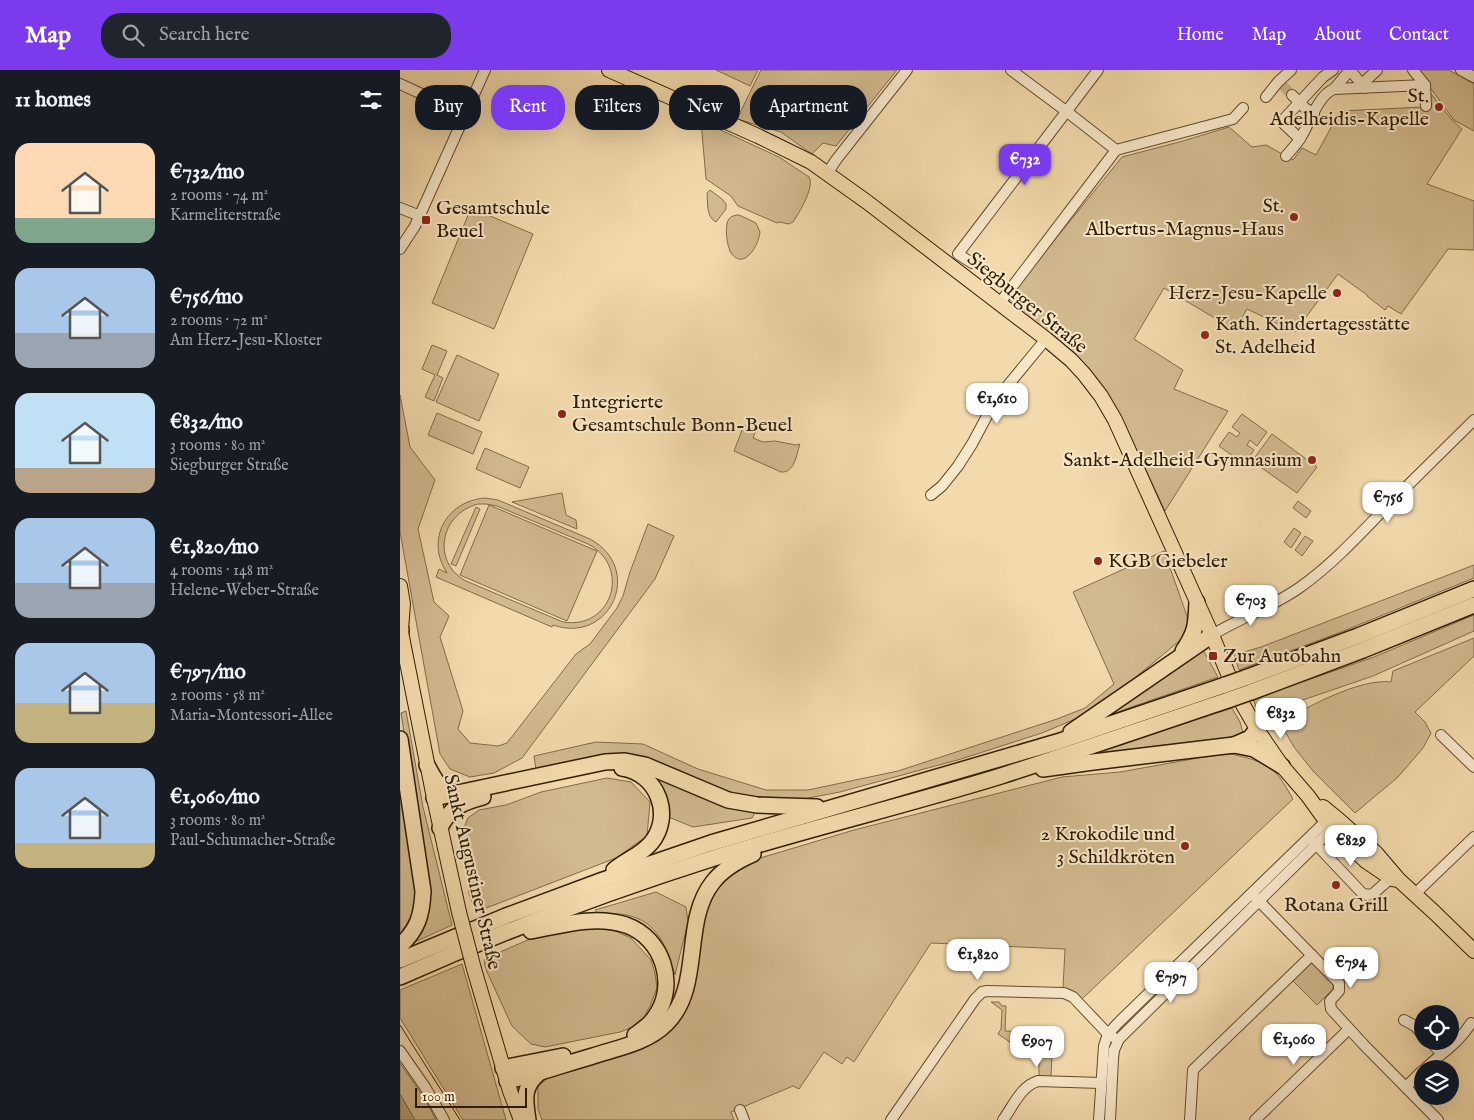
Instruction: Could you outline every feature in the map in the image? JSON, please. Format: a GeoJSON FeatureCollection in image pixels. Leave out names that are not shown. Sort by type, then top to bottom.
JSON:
{"type":"FeatureCollection","features":[{"type":"Feature","properties":{"kind":"highway"},"geometry":{"type":"LineString","coordinates":[[400,960],[506,916],[711,843],[1057,742],[1225,685],[1358,636],[1474,589]]}},
{"type":"Feature","properties":{"kind":"highway"},"geometry":{"type":"LineString","coordinates":[[1181,655],[1196,628],[1197,602]]}},
{"type":"Feature","properties":{"kind":"highway"},"geometry":{"type":"LineString","coordinates":[[400,977],[493,938],[607,894],[793,834],[1000,776],[1231,699],[1363,650],[1474,605]]}},
{"type":"Feature","properties":{"kind":"highway"},"geometry":{"type":"LineString","coordinates":[[1057,742],[1212,635]]}},
{"type":"Feature","properties":{"kind":"highway"},"geometry":{"type":"LineString","coordinates":[[1000,776],[1093,762],[1234,745],[1250,738],[1257,729]]}},
{"type":"Feature","properties":{"kind":"highway"},"geometry":{"type":"LineString","coordinates":[[400,740],[423,891],[421,910],[416,927],[400,946]]}},
{"type":"Feature","properties":{"kind":"highway"},"geometry":{"type":"LineString","coordinates":[[1234,745],[1254,749],[1282,766]]}},
{"type":"Feature","properties":{"kind":"highway"},"geometry":{"type":"LineString","coordinates":[[434,798],[605,762],[626,761],[645,765],[728,800],[757,805],[829,808]]}},
{"type":"Feature","properties":{"kind":"highway"},"geometry":{"type":"LineString","coordinates":[[427,765],[433,777],[441,786],[450,792],[459,793]]}},
{"type":"Feature","properties":{"kind":"highway"},"geometry":{"type":"LineString","coordinates":[[440,828],[449,813],[464,802],[605,768],[627,768],[644,777],[654,787],[662,810],[661,824],[655,837],[646,848],[620,865],[603,880]]}},
{"type":"Feature","properties":{"kind":"highway"},"geometry":{"type":"LineString","coordinates":[[505,1074],[540,1072],[627,1045],[650,1036],[665,1025],[677,1012],[685,994],[698,916],[712,883],[736,862],[793,834]]}},
{"type":"Feature","properties":{"kind":"highway"},"geometry":{"type":"LineString","coordinates":[[493,938],[577,922],[617,923],[639,932],[648,939],[662,959],[666,980],[666,992],[656,1016],[635,1035],[505,1074]]}},
{"type":"Feature","properties":{"kind":"highway"},"geometry":{"type":"LineString","coordinates":[[528,1120],[524,1098],[526,1090],[534,1077],[540,1072]]}},
{"type":"Feature","properties":{"kind":"main road","name":"Siegburger Straße"},"geometry":{"type":"LineString","coordinates":[[609,70],[758,136],[811,162],[867,202],[1071,360],[1101,396],[1115,420],[1146,485],[1236,693],[1282,766],[1333,823],[1353,851],[1367,862],[1395,878],[1415,894],[1474,951]]}},
{"type":"Feature","properties":{"kind":"main road","name":"Sankt Augustiner Straße"},"geometry":{"type":"LineString","coordinates":[[400,586],[403,604],[400,632],[458,912],[505,1074],[521,1120]]}},
{"type":"Feature","properties":{"kind":"street"},"geometry":{"type":"LineString","coordinates":[[478,85],[485,70]]}},
{"type":"Feature","properties":{"kind":"street"},"geometry":{"type":"LineString","coordinates":[[827,174],[907,70]]}},
{"type":"Feature","properties":{"kind":"street"},"geometry":{"type":"LineString","coordinates":[[1011,70],[1116,150]]}},
{"type":"Feature","properties":{"kind":"street"},"geometry":{"type":"LineString","coordinates":[[972,264],[958,254],[1098,70]]}},
{"type":"Feature","properties":{"kind":"street"},"geometry":{"type":"LineString","coordinates":[[1267,93],[1291,70]]}},
{"type":"Feature","properties":{"kind":"street"},"geometry":{"type":"LineString","coordinates":[[1300,139],[1283,121],[1323,77],[1333,70]]}},
{"type":"Feature","properties":{"kind":"street"},"geometry":{"type":"LineString","coordinates":[[1334,89],[1350,70],[1364,86]]}},
{"type":"Feature","properties":{"kind":"street"},"geometry":{"type":"LineString","coordinates":[[1364,86],[1376,70]]}},
{"type":"Feature","properties":{"kind":"street"},"geometry":{"type":"LineString","coordinates":[[1414,70],[1425,86],[1426,106]]}},
{"type":"Feature","properties":{"kind":"street"},"geometry":{"type":"LineString","coordinates":[[1460,70],[1474,77]]}},
{"type":"Feature","properties":{"kind":"street"},"geometry":{"type":"LineString","coordinates":[[400,84],[415,91]]}},
{"type":"Feature","properties":{"kind":"street"},"geometry":{"type":"LineString","coordinates":[[1286,156],[1300,139],[1328,91],[1364,86],[1425,86]]}},
{"type":"Feature","properties":{"kind":"street"},"geometry":{"type":"LineString","coordinates":[[1292,94],[1314,114]]}},
{"type":"Feature","properties":{"kind":"street"},"geometry":{"type":"LineString","coordinates":[[999,304],[1116,150],[1233,119],[1244,108]]}},
{"type":"Feature","properties":{"kind":"street"},"geometry":{"type":"LineString","coordinates":[[400,249],[420,216],[458,130]]}},
{"type":"Feature","properties":{"kind":"street"},"geometry":{"type":"LineString","coordinates":[[400,208],[420,216]]}},
{"type":"Feature","properties":{"kind":"street"},"geometry":{"type":"LineString","coordinates":[[931,495],[942,486],[958,466],[995,401],[1046,339]]}},
{"type":"Feature","properties":{"kind":"street"},"geometry":{"type":"LineString","coordinates":[[1212,635],[1229,624],[1298,589],[1323,570],[1344,552],[1391,502],[1474,420]]}},
{"type":"Feature","properties":{"kind":"street"},"geometry":{"type":"LineString","coordinates":[[1441,735],[1474,767]]}},
{"type":"Feature","properties":{"kind":"street"},"geometry":{"type":"LineString","coordinates":[[1099,1120],[1104,1048],[1108,1034],[1251,893],[1333,823]]}},
{"type":"Feature","properties":{"kind":"street"},"geometry":{"type":"LineString","coordinates":[[1415,894],[1474,837]]}},
{"type":"Feature","properties":{"kind":"street"},"geometry":{"type":"LineString","coordinates":[[1313,841],[1367,896],[1373,894],[1395,878]]}},
{"type":"Feature","properties":{"kind":"street"},"geometry":{"type":"LineString","coordinates":[[1110,1120],[1114,1050],[1119,1039],[1259,901],[1313,841]]}},
{"type":"Feature","properties":{"kind":"street"},"geometry":{"type":"LineString","coordinates":[[1251,893],[1339,983],[1339,991],[1330,1001],[1331,1009],[1438,1120]]}},
{"type":"Feature","properties":{"kind":"street"},"geometry":{"type":"LineString","coordinates":[[1190,1120],[1193,1070],[1312,955]]}},
{"type":"Feature","properties":{"kind":"street"},"geometry":{"type":"LineString","coordinates":[[891,1120],[975,999],[982,992],[1064,994],[1073,997],[1108,1034],[1119,1039]]}},
{"type":"Feature","properties":{"kind":"street"},"geometry":{"type":"LineString","coordinates":[[1404,1020],[1414,1025]]}},
{"type":"Feature","properties":{"kind":"street"},"geometry":{"type":"LineString","coordinates":[[1434,1060],[1465,1033],[1471,1023]]}},
{"type":"Feature","properties":{"kind":"street"},"geometry":{"type":"LineString","coordinates":[[1255,1120],[1349,1029]]}},
{"type":"Feature","properties":{"kind":"street"},"geometry":{"type":"LineString","coordinates":[[1438,1050],[1441,1053]]}},
{"type":"Feature","properties":{"kind":"street"},"geometry":{"type":"LineString","coordinates":[[400,1051],[425,1087],[444,1120]]}},
{"type":"Feature","properties":{"kind":"street"},"geometry":{"type":"LineString","coordinates":[[1406,1087],[1414,1079]]}},
{"type":"Feature","properties":{"kind":"street"},"geometry":{"type":"LineString","coordinates":[[1003,1120],[1026,1087],[1031,1083],[1038,1081],[1101,1082]]}},
{"type":"Feature","properties":{"kind":"street"},"geometry":{"type":"LineString","coordinates":[[740,1110],[744,1120]]}},
{"type":"Feature","properties":{"kind":"shaded area"},"geometry":{"type":"Polygon","coordinates":[[[716,70],[758,70],[750,86],[716,70]]]}},
{"type":"Feature","properties":{"kind":"shaded area"},"geometry":{"type":"Polygon","coordinates":[[[761,70],[897,70],[867,107],[867,85],[754,85],[761,70]]]}},
{"type":"Feature","properties":{"kind":"shaded area"},"geometry":{"type":"Polygon","coordinates":[[[1417,70],[1449,70],[1474,84],[1474,131],[1454,120],[1417,70]]]}},
{"type":"Feature","properties":{"kind":"shaded area"},"geometry":{"type":"Polygon","coordinates":[[[1428,90],[1452,120],[1462,129],[1427,184],[1474,201],[1474,250],[1448,249],[1401,314],[1388,306],[1385,310],[1338,274],[1295,332],[1247,309],[1235,330],[1164,288],[1134,339],[1183,370],[1174,389],[1228,411],[1165,511],[1126,427],[1106,395],[1005,301],[1122,157],[1229,127],[1252,147],[1266,145],[1293,160],[1302,148],[1316,155],[1340,111],[1424,107],[1428,90]]]}},
{"type":"Feature","properties":{"kind":"shaded area"},"geometry":{"type":"Polygon","coordinates":[[[750,92],[750,123],[740,120],[740,113],[750,92]]]}},
{"type":"Feature","properties":{"kind":"shaded area"},"geometry":{"type":"Polygon","coordinates":[[[702,130],[720,130],[779,157],[809,177],[810,187],[793,222],[789,224],[777,223],[738,206],[731,196],[706,179],[702,130]]]}},
{"type":"Feature","properties":{"kind":"shaded area"},"geometry":{"type":"Polygon","coordinates":[[[774,130],[849,130],[836,146],[823,143],[812,154],[781,132],[774,130]]]}},
{"type":"Feature","properties":{"kind":"shaded area"},"geometry":{"type":"Polygon","coordinates":[[[710,190],[726,204],[726,209],[716,222],[711,217],[708,209],[707,193],[710,190]]]}},
{"type":"Feature","properties":{"kind":"shaded area"},"geometry":{"type":"Polygon","coordinates":[[[471,208],[533,234],[494,329],[432,303],[471,208]]]}},
{"type":"Feature","properties":{"kind":"shaded area"},"geometry":{"type":"Polygon","coordinates":[[[739,215],[756,223],[760,232],[754,249],[746,258],[741,259],[736,258],[731,253],[726,230],[727,222],[730,218],[739,215]]]}},
{"type":"Feature","properties":{"kind":"shaded area"},"geometry":{"type":"Polygon","coordinates":[[[432,345],[447,351],[437,375],[443,378],[434,401],[425,397],[435,375],[422,369],[432,345]]]}},
{"type":"Feature","properties":{"kind":"shaded area"},"geometry":{"type":"Polygon","coordinates":[[[457,355],[499,374],[479,421],[436,402],[457,355]]]}},
{"type":"Feature","properties":{"kind":"shaded area"},"geometry":{"type":"Polygon","coordinates":[[[400,395],[410,447],[435,480],[418,529],[434,602],[449,616],[440,637],[463,711],[458,729],[470,743],[498,746],[507,743],[576,654],[590,644],[617,608],[623,596],[648,524],[674,536],[655,579],[522,758],[494,773],[470,777],[450,769],[440,754],[400,532],[400,395]]]}},
{"type":"Feature","properties":{"kind":"shaded area"},"geometry":{"type":"Polygon","coordinates":[[[437,413],[482,432],[473,454],[428,435],[437,413]]]}},
{"type":"Feature","properties":{"kind":"shaded area"},"geometry":{"type":"Polygon","coordinates":[[[1242,414],[1267,432],[1257,446],[1250,440],[1247,445],[1254,450],[1244,464],[1219,446],[1229,432],[1237,437],[1240,433],[1232,427],[1242,414]]]}},
{"type":"Feature","properties":{"kind":"shaded area"},"geometry":{"type":"Polygon","coordinates":[[[744,425],[756,430],[753,438],[763,442],[775,441],[800,444],[789,470],[781,472],[734,451],[744,425]]]}},
{"type":"Feature","properties":{"kind":"shaded area"},"geometry":{"type":"Polygon","coordinates":[[[1272,434],[1317,467],[1297,493],[1252,461],[1272,434]]]}},
{"type":"Feature","properties":{"kind":"shaded area"},"geometry":{"type":"Polygon","coordinates":[[[485,448],[529,467],[520,488],[476,469],[485,448]]]}},
{"type":"Feature","properties":{"kind":"shaded area"},"geometry":{"type":"Polygon","coordinates":[[[562,493],[566,515],[576,520],[577,529],[512,502],[562,493]]]}},
{"type":"Feature","properties":{"kind":"shaded area"},"geometry":{"type":"Polygon","coordinates":[[[485,498],[498,500],[590,539],[607,552],[615,568],[617,585],[614,601],[604,614],[591,624],[573,628],[553,625],[552,627],[436,577],[439,569],[447,573],[438,548],[443,524],[450,514],[460,506],[485,498]],[[478,504],[465,509],[448,528],[444,551],[455,573],[466,581],[563,622],[580,622],[594,616],[604,607],[610,595],[612,581],[610,567],[602,554],[588,544],[497,506],[478,504]]]}},
{"type":"Feature","properties":{"kind":"shaded area"},"geometry":{"type":"Polygon","coordinates":[[[1298,501],[1311,511],[1306,518],[1293,508],[1298,501]]]}},
{"type":"Feature","properties":{"kind":"shaded area"},"geometry":{"type":"Polygon","coordinates":[[[489,505],[597,551],[567,621],[460,575],[489,505]]]}},
{"type":"Feature","properties":{"kind":"shaded area"},"geometry":{"type":"Polygon","coordinates":[[[476,507],[480,509],[456,566],[451,564],[476,507]]]}},
{"type":"Feature","properties":{"kind":"shaded area"},"geometry":{"type":"Polygon","coordinates":[[[1294,528],[1301,533],[1291,548],[1284,542],[1294,528]]]}},
{"type":"Feature","properties":{"kind":"shaded area"},"geometry":{"type":"Polygon","coordinates":[[[1305,536],[1313,541],[1302,556],[1295,550],[1305,536]]]}},
{"type":"Feature","properties":{"kind":"shaded area"},"geometry":{"type":"Polygon","coordinates":[[[1164,551],[1187,616],[1189,633],[1119,691],[1080,717],[1042,733],[961,759],[840,792],[803,799],[760,801],[713,787],[656,761],[617,757],[536,769],[534,756],[596,742],[643,744],[698,769],[766,790],[808,790],[898,771],[1057,719],[1085,708],[1114,684],[1073,592],[1164,551]]]}},
{"type":"Feature","properties":{"kind":"shaded area"},"geometry":{"type":"Polygon","coordinates":[[[1474,565],[1474,578],[1336,634],[1239,670],[1234,655],[1261,647],[1474,565]]]}},
{"type":"Feature","properties":{"kind":"shaded area"},"geometry":{"type":"Polygon","coordinates":[[[1474,615],[1474,631],[1373,676],[1259,715],[1253,699],[1374,657],[1474,615]]]}},
{"type":"Feature","properties":{"kind":"shaded area"},"geometry":{"type":"Polygon","coordinates":[[[1474,638],[1474,656],[1415,712],[1425,722],[1431,733],[1423,748],[1398,777],[1355,813],[1313,771],[1294,747],[1280,723],[1304,709],[1349,689],[1364,684],[1391,682],[1393,671],[1474,638]]]}},
{"type":"Feature","properties":{"kind":"shaded area"},"geometry":{"type":"Polygon","coordinates":[[[1202,648],[1218,677],[1087,724],[1202,648]]]}},
{"type":"Feature","properties":{"kind":"shaded area"},"geometry":{"type":"Polygon","coordinates":[[[1232,708],[1240,722],[1244,736],[1078,758],[1232,708]]]}},
{"type":"Feature","properties":{"kind":"shaded area"},"geometry":{"type":"Polygon","coordinates":[[[406,711],[423,807],[452,925],[400,949],[400,803],[413,792],[401,713],[406,711]]]}},
{"type":"Feature","properties":{"kind":"shaded area"},"geometry":{"type":"Polygon","coordinates":[[[1226,753],[1253,760],[1269,767],[1279,777],[1293,799],[1082,999],[1063,988],[1065,949],[931,943],[854,1062],[847,1057],[842,1064],[824,1052],[799,1089],[793,1086],[731,1112],[734,1120],[542,1120],[538,1109],[538,1086],[552,1075],[653,1042],[670,1030],[682,1016],[701,913],[716,886],[737,865],[854,830],[1062,777],[1120,772],[1226,753]]]}},
{"type":"Feature","properties":{"kind":"shaded area"},"geometry":{"type":"Polygon","coordinates":[[[649,773],[723,805],[755,813],[752,818],[693,827],[666,816],[649,773]]]}},
{"type":"Feature","properties":{"kind":"shaded area"},"geometry":{"type":"Polygon","coordinates":[[[607,778],[631,782],[650,802],[647,836],[616,858],[476,912],[469,894],[467,865],[460,838],[468,818],[479,810],[506,805],[541,792],[607,778]]]}},
{"type":"Feature","properties":{"kind":"shaded area"},"geometry":{"type":"Polygon","coordinates":[[[656,892],[686,907],[688,922],[675,975],[660,937],[646,923],[626,915],[598,914],[595,910],[656,892]]]}},
{"type":"Feature","properties":{"kind":"shaded area"},"geometry":{"type":"Polygon","coordinates":[[[573,928],[611,929],[631,938],[651,960],[657,988],[643,1019],[631,1028],[620,1032],[545,1047],[531,1044],[512,1026],[487,972],[484,959],[537,936],[573,928]]]}},
{"type":"Feature","properties":{"kind":"shaded area"},"geometry":{"type":"Polygon","coordinates":[[[1309,963],[1314,963],[1333,983],[1333,989],[1317,1005],[1292,980],[1309,963]]]}},
{"type":"Feature","properties":{"kind":"shaded area"},"geometry":{"type":"Polygon","coordinates":[[[462,964],[506,1120],[463,1120],[400,1018],[400,990],[462,964]]]}},
{"type":"Feature","properties":{"kind":"shaded area"},"geometry":{"type":"Polygon","coordinates":[[[991,1002],[999,1002],[1002,1006],[1006,1006],[1005,1031],[1053,1033],[1051,1077],[1039,1076],[1038,1061],[998,1034],[1001,1029],[1002,1010],[991,1002]]]}},
{"type":"Feature","properties":{"kind":"shaded area"},"geometry":{"type":"Polygon","coordinates":[[[400,1063],[426,1101],[436,1120],[415,1120],[400,1094],[400,1063]]]}},
{"type":"Feature","properties":{"kind":"shaded area"},"geometry":{"type":"Polygon","coordinates":[[[400,1094],[415,1120],[400,1120],[400,1094]]]}},
{"type":"Feature","properties":{"kind":"tunnel"},"geometry":{"type":"LineString","coordinates":[[1282,85],[1292,95]]}},
{"type":"Feature","properties":{"kind":"tram line"},"geometry":{"type":"LineString","coordinates":[[400,1025],[460,1120]]}},
{"type":"Feature","properties":{"kind":"place","name":"St. Adelheidis-Kapelle"},"geometry":{"type":"Point","coordinates":[1439,107]}},
{"type":"Feature","properties":{"kind":"place","name":"St. Albertus-Magnus-Haus"},"geometry":{"type":"Point","coordinates":[1294,217]}},
{"type":"Feature","properties":{"kind":"place","name":"Gesamtschule Beuel"},"geometry":{"type":"Point","coordinates":[426,220]}},
{"type":"Feature","properties":{"kind":"place","name":"Herz-Jesu-Kapelle"},"geometry":{"type":"Point","coordinates":[1337,293]}},
{"type":"Feature","properties":{"kind":"place","name":"Kath. Kindertagesstätte St. Adelheid"},"geometry":{"type":"Point","coordinates":[1205,335]}},
{"type":"Feature","properties":{"kind":"place","name":"Integrierte Gesamtschule Bonn-Beuel"},"geometry":{"type":"Point","coordinates":[562,414]}},
{"type":"Feature","properties":{"kind":"place","name":"Sankt-Adelheid-Gymnasium"},"geometry":{"type":"Point","coordinates":[1312,460]}},
{"type":"Feature","properties":{"kind":"place","name":"KGB Giebeler"},"geometry":{"type":"Point","coordinates":[1098,561]}},
{"type":"Feature","properties":{"kind":"place","name":"Zur Autobahn"},"geometry":{"type":"Point","coordinates":[1213,656]}},
{"type":"Feature","properties":{"kind":"place","name":"2 Krokodile und 3 Schildkröten"},"geometry":{"type":"Point","coordinates":[1185,846]}},
{"type":"Feature","properties":{"kind":"place","name":"Rotana Grill"},"geometry":{"type":"Point","coordinates":[1336,885]}}]}
